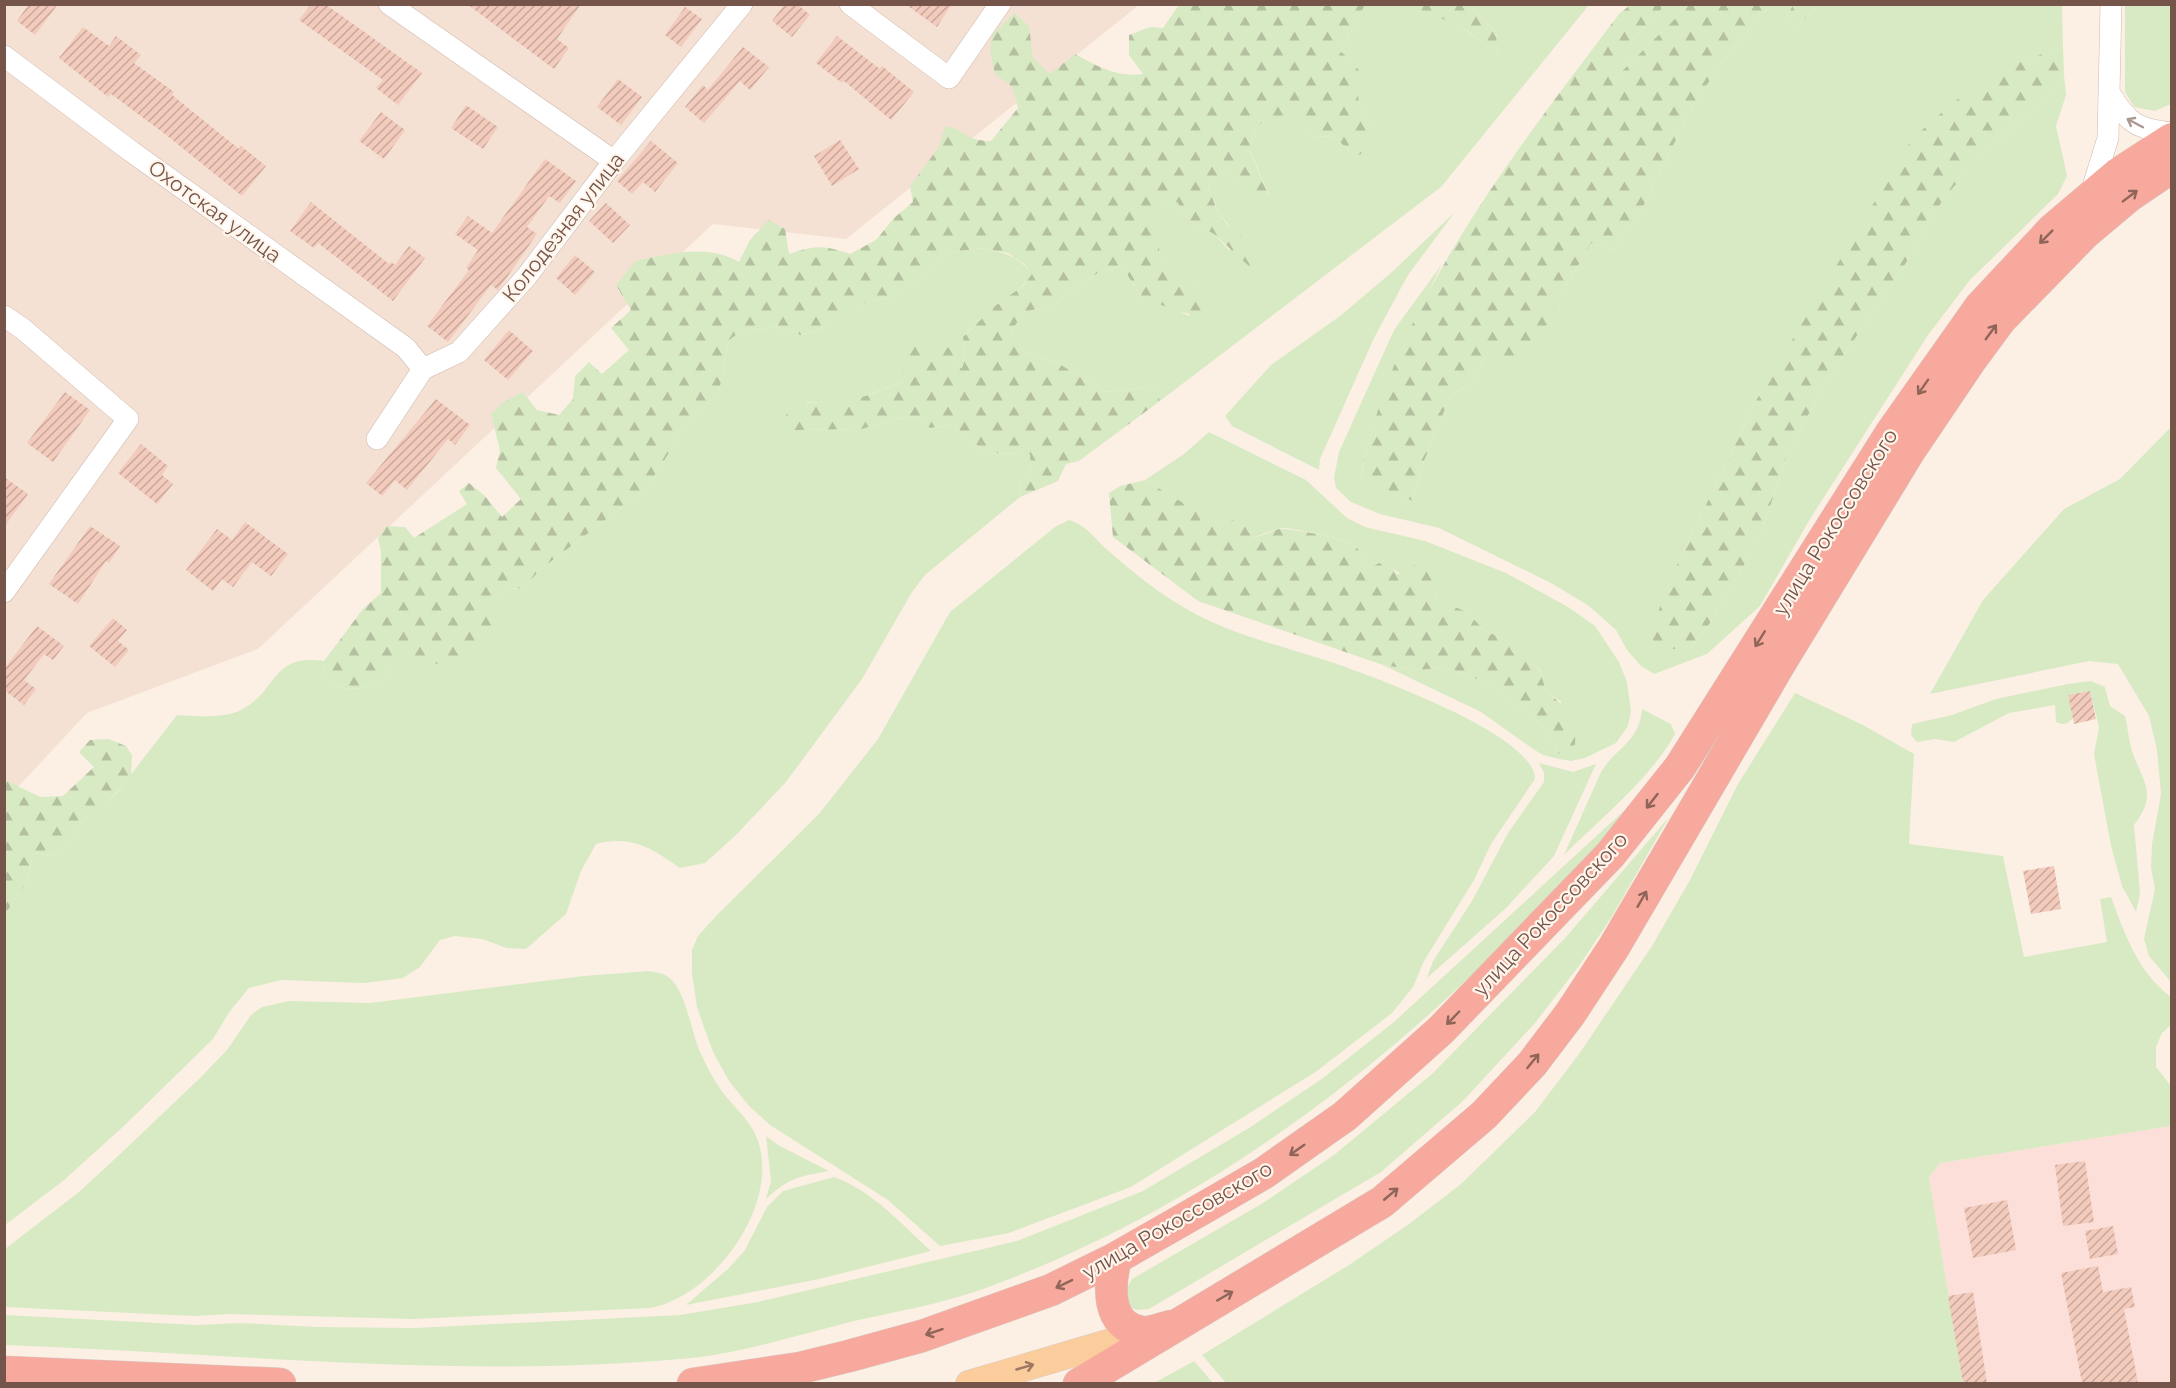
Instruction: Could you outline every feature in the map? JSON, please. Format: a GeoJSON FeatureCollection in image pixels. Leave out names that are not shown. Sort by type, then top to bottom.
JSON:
{"type":"FeatureCollection","features":[{"type":"Feature","properties":{"kind":"highway","name":"улица Рокоссовского"},"geometry":{"type":"LineString","coordinates":[[693,1383],[800,1368],[922,1336],[1051,1290],[1116,1258],[1264,1173],[1345,1116],[1441,1030],[1610,855],[1680,767],[1891,433],[1980,307],[2015,268],[2090,198],[2118,174],[2172,139]]}},
{"type":"Feature","properties":{"kind":"highway","name":"улица Рокоссовского"},"geometry":{"type":"LineString","coordinates":[[1079,1383],[1159,1328],[1301,1252],[1382,1202],[1484,1115],[1532,1064],[1570,1014],[1614,947],[1797,636],[1910,450],[1970,361],[2001,319],[2085,233],[2129,196],[2172,166]]}},
{"type":"Feature","properties":{"kind":"highway"},"geometry":{"type":"LineString","coordinates":[[1116,1258],[1110,1281],[1110,1295],[1115,1312],[1133,1329],[1159,1328]]}},
{"type":"Feature","properties":{"kind":"highway"},"geometry":{"type":"LineString","coordinates":[[4,1372],[280,1383]]}},
{"type":"Feature","properties":{"kind":"main road"},"geometry":{"type":"LineString","coordinates":[[969,1383],[1159,1328]]}},
{"type":"Feature","properties":{"kind":"main road"},"geometry":{"type":"LineString","coordinates":[[736,1383],[800,1368]]}},
{"type":"Feature","properties":{"kind":"street"},"geometry":{"type":"LineString","coordinates":[[389,4],[614,161]]}},
{"type":"Feature","properties":{"kind":"street","name":"Колодезная улица"},"geometry":{"type":"LineString","coordinates":[[423,369],[459,352],[527,276],[614,161],[742,4]]}},
{"type":"Feature","properties":{"kind":"street"},"geometry":{"type":"LineString","coordinates":[[850,4],[949,78],[1000,4]]}},
{"type":"Feature","properties":{"kind":"street"},"geometry":{"type":"LineString","coordinates":[[2090,198],[2108,138],[2111,95],[2111,4]]}},
{"type":"Feature","properties":{"kind":"street","name":"Охотская улица"},"geometry":{"type":"LineString","coordinates":[[4,56],[132,152],[406,348],[423,369]]}},
{"type":"Feature","properties":{"kind":"street"},"geometry":{"type":"LineString","coordinates":[[2111,95],[2123,116],[2135,125],[2172,133]]}},
{"type":"Feature","properties":{"kind":"street"},"geometry":{"type":"LineString","coordinates":[[4,316],[23,328],[128,419],[4,592]]}},
{"type":"Feature","properties":{"kind":"street"},"geometry":{"type":"LineString","coordinates":[[377,439],[423,369]]}},
{"type":"Feature","properties":{"kind":"shaded area"},"geometry":{"type":"Polygon","coordinates":[[[5,5],[1139,5],[846,239],[713,224],[258,649],[87,713],[5,801],[5,5]]]}},
{"type":"Feature","properties":{"kind":"shaded area"},"geometry":{"type":"Polygon","coordinates":[[[2171,1126],[2171,1383],[1963,1383],[1929,1177],[1940,1163],[2171,1126]]]}},
{"type":"Feature","properties":{"kind":"green space"},"geometry":{"type":"Polygon","coordinates":[[[1179,5],[1365,5],[1340,51],[1352,61],[1369,84],[1358,94],[1359,107],[1373,126],[1372,148],[1355,157],[1334,136],[1311,137],[1291,116],[1267,119],[1258,127],[1249,150],[1270,198],[1222,172],[1208,186],[1217,210],[1225,221],[1248,242],[1252,257],[1251,268],[1214,234],[1190,221],[1177,202],[1154,208],[1161,263],[1200,288],[1202,314],[1180,312],[1142,299],[1122,266],[1099,272],[1053,305],[1024,312],[1011,332],[1013,342],[1026,353],[1056,362],[1106,392],[1155,387],[1160,401],[1079,461],[1066,464],[1058,481],[1020,497],[1021,482],[1031,471],[1030,454],[987,453],[952,425],[930,428],[917,417],[894,419],[862,429],[795,430],[785,417],[792,405],[850,400],[903,383],[903,364],[912,347],[941,342],[953,351],[955,364],[962,368],[965,359],[963,337],[995,306],[1023,286],[1032,274],[1024,264],[1008,253],[981,248],[955,252],[934,263],[918,282],[889,298],[869,300],[837,323],[801,335],[776,327],[740,332],[729,340],[719,392],[688,423],[646,489],[541,569],[523,588],[507,589],[494,596],[498,624],[472,659],[437,664],[412,655],[391,666],[379,684],[357,688],[344,688],[325,678],[324,661],[363,609],[381,593],[381,551],[378,538],[386,526],[405,527],[414,538],[467,504],[459,491],[469,483],[484,495],[502,517],[521,499],[496,468],[500,450],[491,414],[502,403],[523,392],[537,410],[559,415],[573,399],[575,376],[589,362],[602,374],[629,350],[611,328],[631,310],[616,285],[635,261],[674,253],[701,251],[727,256],[739,262],[750,240],[769,220],[785,229],[789,254],[820,247],[850,254],[876,240],[894,218],[913,202],[910,186],[939,147],[945,126],[982,141],[991,141],[1018,108],[1012,87],[995,74],[990,52],[992,35],[1014,13],[1029,26],[1033,58],[1050,74],[1075,54],[1116,73],[1134,75],[1143,74],[1129,55],[1129,35],[1150,27],[1163,28],[1179,5]]]}},
{"type":"Feature","properties":{"kind":"green space"},"geometry":{"type":"Polygon","coordinates":[[[1365,5],[1407,5],[1419,14],[1441,18],[1457,25],[1498,55],[1496,32],[1477,15],[1470,5],[1589,5],[1441,187],[1160,401],[1155,387],[1106,392],[1056,362],[1026,353],[1012,342],[1011,332],[1024,312],[1053,305],[1099,272],[1122,266],[1142,299],[1162,303],[1189,316],[1200,288],[1161,264],[1153,208],[1177,202],[1190,221],[1214,234],[1230,251],[1230,226],[1219,214],[1208,186],[1222,172],[1270,197],[1249,149],[1255,132],[1262,122],[1281,115],[1291,115],[1311,137],[1334,136],[1355,157],[1373,126],[1359,107],[1352,61],[1340,51],[1365,5]]]}},
{"type":"Feature","properties":{"kind":"green space"},"geometry":{"type":"Polygon","coordinates":[[[1407,5],[1470,5],[1477,15],[1496,32],[1498,56],[1466,30],[1441,18],[1416,15],[1407,5]]]}},
{"type":"Feature","properties":{"kind":"green space"},"geometry":{"type":"Polygon","coordinates":[[[1630,5],[1665,5],[1634,38],[1611,82],[1689,5],[1770,5],[1725,58],[1692,107],[1641,211],[1613,251],[1591,243],[1560,297],[1530,360],[1508,365],[1490,350],[1470,386],[1451,394],[1424,461],[1413,501],[1361,479],[1376,415],[1399,353],[1429,292],[1463,233],[1539,120],[1619,14],[1630,5]]]}},
{"type":"Feature","properties":{"kind":"green space"},"geometry":{"type":"Polygon","coordinates":[[[1665,5],[1689,5],[1609,84],[1634,38],[1665,5]]]}},
{"type":"Feature","properties":{"kind":"green space"},"geometry":{"type":"Polygon","coordinates":[[[1770,5],[1793,5],[1787,16],[1783,38],[1820,5],[2062,5],[2063,47],[2018,62],[1801,328],[1757,399],[1678,563],[1690,648],[1708,626],[1744,566],[1764,525],[1787,455],[1825,383],[1904,266],[1944,198],[1977,160],[2051,92],[2064,75],[2066,95],[2056,126],[2067,176],[2058,194],[1970,280],[1928,335],[1810,519],[1760,606],[1707,654],[1654,674],[1641,666],[1627,650],[1616,630],[1589,606],[1551,583],[1439,528],[1380,514],[1351,502],[1336,488],[1334,478],[1339,452],[1394,330],[1442,264],[1394,368],[1374,422],[1361,478],[1413,501],[1424,461],[1451,394],[1470,386],[1490,350],[1560,297],[1591,243],[1613,251],[1641,211],[1692,107],[1725,58],[1770,5]]]}},
{"type":"Feature","properties":{"kind":"green space"},"geometry":{"type":"Polygon","coordinates":[[[1793,5],[1820,5],[1782,39],[1787,16],[1793,5]]]}},
{"type":"Feature","properties":{"kind":"green space"},"geometry":{"type":"Polygon","coordinates":[[[2125,5],[2168,5],[2172,7],[2171,104],[2155,111],[2134,107],[2125,92],[2125,5]]]}},
{"type":"Feature","properties":{"kind":"green space"},"geometry":{"type":"Polygon","coordinates":[[[2063,47],[2064,75],[2051,92],[1977,160],[1944,198],[1904,266],[1825,383],[1787,455],[1764,525],[1744,566],[1708,626],[1690,648],[1672,649],[1654,645],[1651,629],[1678,563],[1757,399],[1912,139],[1955,101],[2018,62],[2063,47]]]}},
{"type":"Feature","properties":{"kind":"green space"},"geometry":{"type":"Polygon","coordinates":[[[1455,212],[1408,275],[1374,338],[1320,459],[1319,470],[1232,426],[1225,416],[1271,365],[1340,316],[1392,272],[1455,212]]]}},
{"type":"Feature","properties":{"kind":"green space"},"geometry":{"type":"Polygon","coordinates":[[[981,248],[1009,255],[1021,262],[1032,274],[963,337],[965,359],[962,368],[955,364],[903,364],[903,383],[853,400],[807,402],[795,430],[862,429],[894,419],[917,417],[930,428],[952,425],[987,453],[1030,454],[1031,471],[1021,482],[1020,497],[925,575],[912,592],[862,679],[786,782],[737,834],[705,863],[680,868],[650,849],[631,842],[596,844],[581,871],[566,914],[526,949],[507,948],[482,939],[455,936],[440,940],[420,967],[403,978],[364,983],[281,980],[249,988],[230,1011],[213,1039],[126,1124],[63,1181],[5,1225],[5,914],[27,883],[33,853],[53,856],[70,840],[83,820],[103,807],[115,795],[177,715],[218,716],[234,713],[262,694],[284,668],[307,660],[324,661],[325,678],[344,688],[379,684],[391,666],[412,654],[437,664],[494,596],[507,589],[523,588],[541,569],[646,489],[688,423],[719,392],[729,340],[740,332],[776,327],[802,335],[836,323],[869,300],[889,298],[918,282],[934,263],[955,252],[981,248]]]}},
{"type":"Feature","properties":{"kind":"green space"},"geometry":{"type":"Polygon","coordinates":[[[2171,427],[2171,982],[2149,956],[2144,939],[2155,889],[2151,868],[2152,844],[2161,794],[2157,750],[2149,716],[2118,664],[2089,661],[1930,694],[1983,600],[2064,509],[2120,479],[2171,427]]]}},
{"type":"Feature","properties":{"kind":"green space"},"geometry":{"type":"Polygon","coordinates":[[[1209,432],[1306,480],[1347,518],[1365,527],[1425,541],[1506,573],[1568,607],[1595,626],[1619,662],[1627,682],[1631,711],[1628,726],[1616,743],[1585,758],[1571,761],[1543,755],[1481,712],[1383,665],[1415,670],[1448,668],[1483,681],[1542,724],[1559,754],[1561,701],[1547,694],[1540,670],[1504,639],[1485,631],[1467,612],[1443,604],[1392,568],[1370,568],[1357,547],[1351,543],[1284,528],[1253,537],[1236,519],[1218,524],[1145,480],[1184,454],[1209,432]]]}},
{"type":"Feature","properties":{"kind":"green space"},"geometry":{"type":"Polygon","coordinates":[[[1145,480],[1190,507],[1198,507],[1218,524],[1236,519],[1249,523],[1253,537],[1279,529],[1305,532],[1355,545],[1370,568],[1379,563],[1392,568],[1397,574],[1402,574],[1414,565],[1433,569],[1438,576],[1435,599],[1467,612],[1485,631],[1504,639],[1540,671],[1547,694],[1560,703],[1569,714],[1574,728],[1575,745],[1559,754],[1542,724],[1483,681],[1448,668],[1415,670],[1383,665],[1198,601],[1113,537],[1109,493],[1120,486],[1145,480]]]}},
{"type":"Feature","properties":{"kind":"green space"},"geometry":{"type":"Polygon","coordinates":[[[1069,520],[1084,528],[1150,585],[1198,615],[1237,632],[1357,671],[1451,710],[1510,744],[1528,762],[1535,779],[1491,844],[1474,880],[1424,961],[1413,987],[1392,1013],[1317,1071],[1131,1187],[1009,1233],[940,1246],[888,1200],[770,1125],[749,1106],[729,1081],[713,1052],[697,1007],[692,973],[692,950],[698,936],[717,915],[819,814],[878,739],[950,612],[1055,527],[1069,520]]]}},
{"type":"Feature","properties":{"kind":"green space"},"geometry":{"type":"Polygon","coordinates":[[[2091,681],[2105,687],[2110,706],[2125,716],[2132,750],[2147,790],[2145,806],[2134,825],[2140,893],[2136,912],[2122,886],[2111,846],[2094,754],[2099,727],[2090,691],[2068,695],[2073,718],[2066,724],[2056,722],[2055,705],[2009,713],[1954,742],[1935,739],[1917,742],[1911,735],[1912,724],[1952,715],[1996,699],[2091,681]]]}},
{"type":"Feature","properties":{"kind":"green space"},"geometry":{"type":"Polygon","coordinates":[[[1795,693],[1861,724],[1914,754],[1909,844],[2003,856],[2024,957],[2107,942],[2100,899],[2111,897],[2127,939],[2141,964],[2171,997],[2171,1025],[2162,1033],[2156,1047],[2156,1067],[2171,1086],[2171,1126],[1940,1163],[1929,1177],[1963,1383],[1227,1384],[1202,1355],[1349,1265],[1409,1224],[1461,1184],[1535,1112],[1579,1054],[1652,946],[1690,880],[1738,784],[1795,693]]]}},
{"type":"Feature","properties":{"kind":"green space"},"geometry":{"type":"Polygon","coordinates":[[[1642,709],[1671,724],[1675,734],[1639,782],[1564,855],[1601,772],[1632,737],[1640,720],[1642,709]]]}},
{"type":"Feature","properties":{"kind":"green space"},"geometry":{"type":"Polygon","coordinates":[[[109,739],[126,746],[132,755],[131,775],[104,807],[83,820],[70,840],[53,856],[33,853],[27,883],[5,914],[5,780],[40,797],[63,796],[94,767],[79,752],[90,740],[109,739]]]}},
{"type":"Feature","properties":{"kind":"green space"},"geometry":{"type":"Polygon","coordinates":[[[1539,763],[1573,772],[1596,764],[1554,856],[1505,909],[1427,978],[1433,961],[1472,901],[1508,833],[1544,782],[1544,773],[1539,763]]]}},
{"type":"Feature","properties":{"kind":"green space"},"geometry":{"type":"Polygon","coordinates":[[[1641,795],[1572,873],[1500,948],[1424,1019],[1344,1086],[1260,1147],[1172,1201],[1079,1249],[983,1289],[934,1303],[724,1353],[681,1359],[597,1364],[427,1365],[5,1345],[5,1315],[197,1325],[240,1323],[317,1327],[416,1328],[680,1315],[758,1302],[1017,1241],[1143,1191],[1249,1128],[1323,1078],[1394,1022],[1641,795]]]}},
{"type":"Feature","properties":{"kind":"green space"},"geometry":{"type":"Polygon","coordinates":[[[1669,817],[1611,918],[1579,966],[1535,1023],[1463,1101],[1381,1172],[1149,1309],[1136,1310],[1128,1306],[1127,1288],[1132,1279],[1263,1203],[1334,1155],[1433,1073],[1566,937],[1669,817]]]}},
{"type":"Feature","properties":{"kind":"green space"},"geometry":{"type":"Polygon","coordinates":[[[649,971],[667,976],[679,990],[701,1054],[721,1090],[747,1120],[755,1134],[762,1166],[759,1193],[750,1220],[736,1245],[718,1267],[697,1286],[674,1300],[650,1308],[413,1319],[229,1314],[194,1316],[5,1307],[5,1249],[79,1192],[118,1156],[201,1077],[227,1050],[251,1015],[262,1007],[289,1001],[370,1003],[584,976],[649,971]]]}},
{"type":"Feature","properties":{"kind":"green space"},"geometry":{"type":"Polygon","coordinates":[[[766,1136],[778,1145],[829,1171],[795,1179],[766,1199],[771,1181],[766,1136]]]}},
{"type":"Feature","properties":{"kind":"green space"},"geometry":{"type":"Polygon","coordinates":[[[834,1177],[874,1199],[931,1251],[819,1279],[686,1305],[729,1268],[745,1250],[767,1207],[783,1191],[834,1177]]]}},
{"type":"Feature","properties":{"kind":"green space"},"geometry":{"type":"Polygon","coordinates":[[[1194,1361],[1213,1383],[1154,1383],[1194,1361]]]}},
{"type":"Feature","properties":{"kind":"building"},"geometry":{"type":"Polygon","coordinates":[[[29,4],[58,4],[35,35],[17,21],[29,4]]]}},
{"type":"Feature","properties":{"kind":"building"},"geometry":{"type":"Polygon","coordinates":[[[311,4],[325,4],[422,73],[398,105],[376,88],[383,80],[299,20],[311,4]]]}},
{"type":"Feature","properties":{"kind":"building"},"geometry":{"type":"Polygon","coordinates":[[[467,4],[581,4],[557,39],[569,48],[554,69],[467,4]]]}},
{"type":"Feature","properties":{"kind":"building"},"geometry":{"type":"Polygon","coordinates":[[[785,4],[797,4],[810,15],[792,37],[772,21],[785,4]]]}},
{"type":"Feature","properties":{"kind":"building"},"geometry":{"type":"Polygon","coordinates":[[[905,4],[952,4],[937,27],[905,4]]]}},
{"type":"Feature","properties":{"kind":"building"},"geometry":{"type":"Polygon","coordinates":[[[685,7],[702,19],[681,47],[665,35],[685,7]]]}},
{"type":"Feature","properties":{"kind":"building"},"geometry":{"type":"Polygon","coordinates":[[[83,27],[109,46],[116,36],[141,55],[134,63],[174,92],[172,95],[239,149],[241,146],[266,166],[242,196],[165,134],[111,94],[108,97],[59,58],[83,27]]]}},
{"type":"Feature","properties":{"kind":"building"},"geometry":{"type":"Polygon","coordinates":[[[837,36],[880,69],[882,66],[914,92],[891,120],[844,81],[842,83],[816,63],[837,36]]]}},
{"type":"Feature","properties":{"kind":"building"},"geometry":{"type":"Polygon","coordinates":[[[743,47],[769,67],[750,90],[740,81],[704,123],[685,107],[703,85],[708,90],[743,47]]]}},
{"type":"Feature","properties":{"kind":"building"},"geometry":{"type":"Polygon","coordinates":[[[618,79],[642,97],[621,125],[597,107],[618,79]]]}},
{"type":"Feature","properties":{"kind":"building"},"geometry":{"type":"Polygon","coordinates":[[[466,105],[498,127],[483,149],[451,128],[466,105]]]}},
{"type":"Feature","properties":{"kind":"building"},"geometry":{"type":"Polygon","coordinates":[[[381,112],[405,130],[384,159],[359,141],[381,112]]]}},
{"type":"Feature","properties":{"kind":"building"},"geometry":{"type":"Polygon","coordinates":[[[840,140],[859,169],[832,186],[814,156],[840,140]]]}},
{"type":"Feature","properties":{"kind":"building"},"geometry":{"type":"Polygon","coordinates":[[[651,141],[678,163],[655,192],[643,182],[632,194],[617,181],[651,141]]]}},
{"type":"Feature","properties":{"kind":"building"},"geometry":{"type":"Polygon","coordinates":[[[545,159],[576,181],[560,203],[549,196],[527,227],[537,234],[498,290],[491,285],[448,342],[427,326],[469,270],[466,268],[478,250],[455,234],[468,216],[492,233],[545,159]]]}},
{"type":"Feature","properties":{"kind":"building"},"geometry":{"type":"Polygon","coordinates":[[[311,202],[389,264],[391,262],[395,265],[409,246],[425,258],[393,301],[318,243],[314,248],[290,231],[311,202]]]}},
{"type":"Feature","properties":{"kind":"building"},"geometry":{"type":"Polygon","coordinates":[[[606,203],[630,225],[613,243],[589,221],[606,203]]]}},
{"type":"Feature","properties":{"kind":"building"},"geometry":{"type":"Polygon","coordinates":[[[575,255],[595,272],[575,295],[556,278],[575,255]]]}},
{"type":"Feature","properties":{"kind":"building"},"geometry":{"type":"Polygon","coordinates":[[[509,330],[533,351],[508,380],[484,360],[509,330]]]}},
{"type":"Feature","properties":{"kind":"building"},"geometry":{"type":"Polygon","coordinates":[[[65,392],[90,410],[53,462],[27,443],[65,392]]]}},
{"type":"Feature","properties":{"kind":"building"},"geometry":{"type":"Polygon","coordinates":[[[436,399],[470,425],[455,445],[448,439],[407,490],[395,480],[382,496],[366,483],[436,399]]]}},
{"type":"Feature","properties":{"kind":"building"},"geometry":{"type":"Polygon","coordinates":[[[141,444],[168,466],[162,475],[173,484],[157,504],[118,473],[141,444]]]}},
{"type":"Feature","properties":{"kind":"building"},"geometry":{"type":"Polygon","coordinates":[[[4,477],[28,494],[4,527],[4,477]]]}},
{"type":"Feature","properties":{"kind":"building"},"geometry":{"type":"Polygon","coordinates":[[[245,522],[288,554],[271,576],[252,562],[233,587],[222,579],[213,591],[186,570],[217,529],[232,540],[245,522]]]}},
{"type":"Feature","properties":{"kind":"building"},"geometry":{"type":"Polygon","coordinates":[[[90,526],[120,546],[109,563],[106,561],[78,604],[49,584],[90,526]]]}},
{"type":"Feature","properties":{"kind":"building"},"geometry":{"type":"Polygon","coordinates":[[[113,618],[127,630],[118,641],[129,650],[115,667],[89,646],[113,618]]]}},
{"type":"Feature","properties":{"kind":"building"},"geometry":{"type":"Polygon","coordinates":[[[37,626],[64,646],[53,660],[44,654],[24,680],[36,689],[24,705],[4,690],[4,669],[37,626]]]}},
{"type":"Feature","properties":{"kind":"building"},"geometry":{"type":"Polygon","coordinates":[[[2090,691],[2096,719],[2074,724],[2068,695],[2090,691]]]}},
{"type":"Feature","properties":{"kind":"building"},"geometry":{"type":"Polygon","coordinates":[[[2054,866],[2061,909],[2031,914],[2023,871],[2054,866]]]}},
{"type":"Feature","properties":{"kind":"building"},"geometry":{"type":"Polygon","coordinates":[[[2085,1161],[2094,1222],[2063,1226],[2055,1165],[2085,1161]]]}},
{"type":"Feature","properties":{"kind":"building"},"geometry":{"type":"Polygon","coordinates":[[[2007,1200],[2016,1250],[1973,1258],[1964,1208],[2007,1200]]]}},
{"type":"Feature","properties":{"kind":"building"},"geometry":{"type":"Polygon","coordinates":[[[2113,1226],[2118,1254],[2090,1259],[2085,1231],[2113,1226]]]}},
{"type":"Feature","properties":{"kind":"building"},"geometry":{"type":"Polygon","coordinates":[[[2098,1266],[2103,1292],[2131,1287],[2135,1307],[2124,1309],[2138,1383],[2082,1383],[2061,1273],[2098,1266]]]}},
{"type":"Feature","properties":{"kind":"building"},"geometry":{"type":"Polygon","coordinates":[[[1973,1292],[1987,1383],[1963,1383],[1948,1296],[1973,1292]]]}}]}
